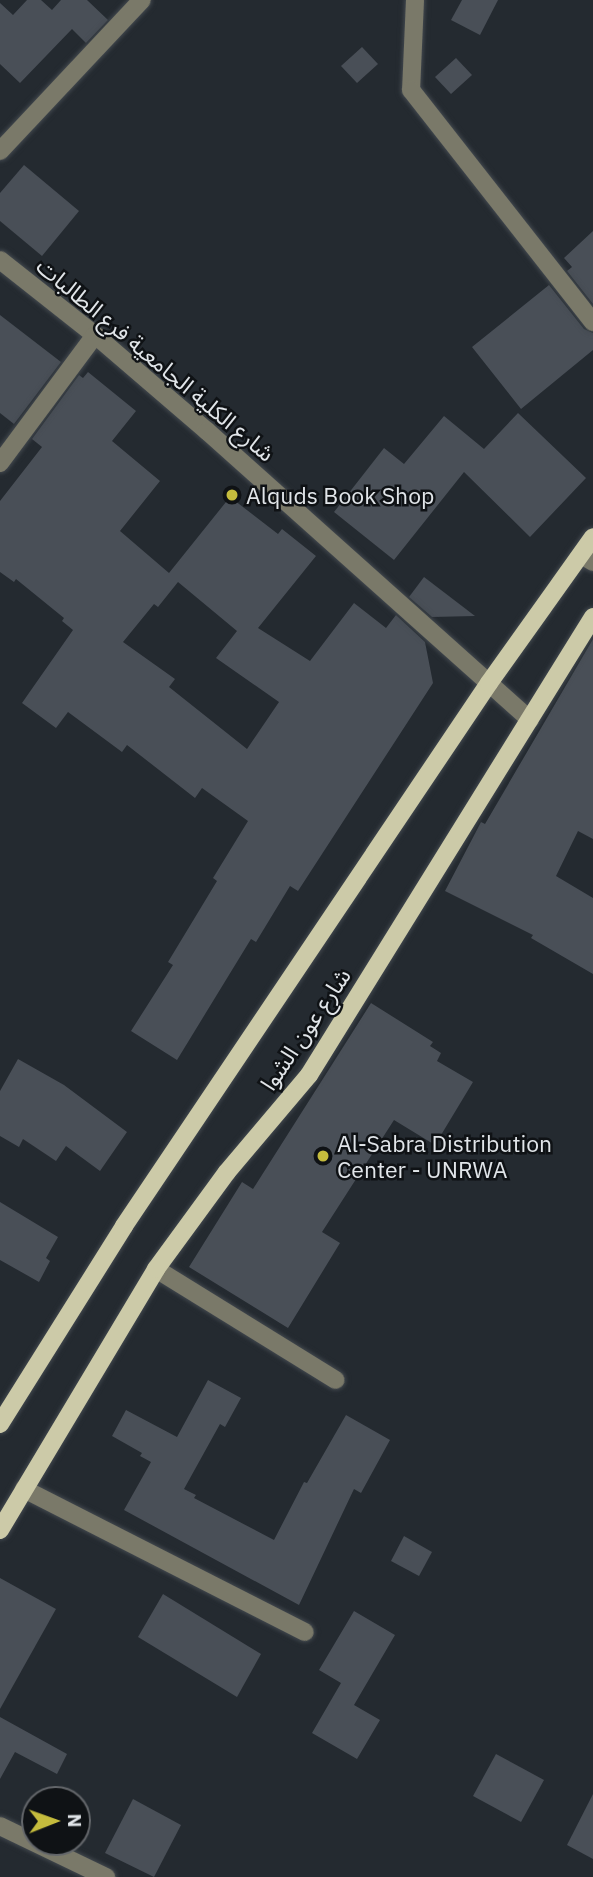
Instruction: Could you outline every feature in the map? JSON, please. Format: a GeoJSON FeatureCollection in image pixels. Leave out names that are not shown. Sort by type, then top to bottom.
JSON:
{"type":"FeatureCollection","features":[{"type":"Feature","properties":{"kind":"main road","name":"شارع عون الشوا"},"geometry":{"type":"LineString","coordinates":[[0,1424],[124,1227],[489,683],[587,559],[593,537]]}},
{"type":"Feature","properties":{"kind":"main road","name":"شارع عون الشوا"},"geometry":{"type":"LineString","coordinates":[[0,1530],[156,1269],[227,1172],[309,1075],[593,617]]}},
{"type":"Feature","properties":{"kind":"street"},"geometry":{"type":"LineString","coordinates":[[0,151],[142,0]]}},
{"type":"Feature","properties":{"kind":"street"},"geometry":{"type":"LineString","coordinates":[[415,0],[411,90],[593,322]]}},
{"type":"Feature","properties":{"kind":"street","name":"شارع الكلية الجامعية فرع الطالبات"},"geometry":{"type":"LineString","coordinates":[[0,260],[95,335],[207,431],[530,720]]}},
{"type":"Feature","properties":{"kind":"street"},"geometry":{"type":"LineString","coordinates":[[0,463],[95,335]]}},
{"type":"Feature","properties":{"kind":"street"},"geometry":{"type":"LineString","coordinates":[[156,1269],[336,1380]]}},
{"type":"Feature","properties":{"kind":"street"},"geometry":{"type":"LineString","coordinates":[[24,1489],[305,1632]]}},
{"type":"Feature","properties":{"kind":"street"},"geometry":{"type":"LineString","coordinates":[[0,1826],[106,1877]]}},
{"type":"Feature","properties":{"kind":"building"},"geometry":{"type":"Polygon","coordinates":[[[27,0],[41,0],[52,10],[61,0],[87,0],[108,20],[86,43],[72,29],[20,83],[0,64],[0,3],[13,15],[27,0]]]}},
{"type":"Feature","properties":{"kind":"building"},"geometry":{"type":"Polygon","coordinates":[[[462,0],[498,0],[480,35],[451,20],[462,0]]]}},
{"type":"Feature","properties":{"kind":"building"},"geometry":{"type":"Polygon","coordinates":[[[362,47],[378,64],[357,83],[341,66],[362,47]]]}},
{"type":"Feature","properties":{"kind":"building"},"geometry":{"type":"Polygon","coordinates":[[[456,58],[472,75],[451,94],[435,77],[456,58]]]}},
{"type":"Feature","properties":{"kind":"building"},"geometry":{"type":"Polygon","coordinates":[[[24,165],[79,211],[42,256],[0,221],[0,193],[24,165]]]}},
{"type":"Feature","properties":{"kind":"building"},"geometry":{"type":"Polygon","coordinates":[[[593,231],[593,304],[567,271],[572,267],[564,258],[593,231]]]}},
{"type":"Feature","properties":{"kind":"building"},"geometry":{"type":"Polygon","coordinates":[[[549,285],[584,329],[593,333],[593,350],[521,409],[472,347],[549,285]]]}},
{"type":"Feature","properties":{"kind":"building"},"geometry":{"type":"Polygon","coordinates":[[[0,315],[61,362],[14,424],[0,413],[0,315]]]}},
{"type":"Feature","properties":{"kind":"building"},"geometry":{"type":"Polygon","coordinates":[[[88,372],[136,411],[112,441],[160,481],[120,531],[169,573],[230,497],[278,534],[282,529],[316,556],[258,628],[310,661],[354,603],[386,628],[396,615],[425,642],[433,683],[298,891],[290,886],[256,942],[251,939],[177,1060],[131,1031],[173,965],[168,962],[217,881],[213,878],[248,821],[202,788],[195,798],[127,745],[122,752],[68,712],[56,728],[22,703],[73,630],[62,621],[64,618],[16,579],[14,582],[0,572],[0,501],[42,447],[32,439],[79,375],[83,378],[88,372]],[[178,582],[158,607],[154,604],[123,642],[175,679],[169,687],[247,749],[279,702],[216,658],[237,631],[178,582]]]}},
{"type":"Feature","properties":{"kind":"building"},"geometry":{"type":"Polygon","coordinates":[[[518,413],[586,478],[530,537],[464,472],[394,560],[334,512],[384,448],[404,464],[444,416],[484,449],[518,413]]]}},
{"type":"Feature","properties":{"kind":"building"},"geometry":{"type":"Polygon","coordinates":[[[424,577],[475,616],[432,617],[409,597],[424,577]]]}},
{"type":"Feature","properties":{"kind":"building"},"geometry":{"type":"Polygon","coordinates":[[[593,639],[593,839],[578,831],[556,876],[593,898],[593,974],[531,938],[533,935],[445,891],[481,822],[485,824],[593,639]]]}},
{"type":"Feature","properties":{"kind":"building"},"geometry":{"type":"Polygon","coordinates":[[[371,1003],[433,1042],[430,1046],[441,1053],[437,1061],[473,1082],[435,1145],[394,1120],[322,1232],[340,1243],[288,1328],[189,1267],[242,1182],[253,1189],[371,1003]]]}},
{"type":"Feature","properties":{"kind":"building"},"geometry":{"type":"Polygon","coordinates":[[[18,1059],[64,1085],[127,1132],[100,1171],[66,1146],[56,1161],[23,1139],[19,1147],[0,1136],[0,1091],[18,1059]]]}},
{"type":"Feature","properties":{"kind":"building"},"geometry":{"type":"Polygon","coordinates":[[[0,1202],[58,1237],[46,1258],[50,1261],[39,1282],[0,1260],[0,1202]]]}},
{"type":"Feature","properties":{"kind":"building"},"geometry":{"type":"Polygon","coordinates":[[[208,1380],[241,1398],[225,1427],[220,1424],[184,1489],[196,1495],[194,1498],[274,1540],[304,1482],[307,1483],[346,1415],[390,1440],[361,1493],[354,1489],[299,1605],[124,1510],[151,1462],[140,1456],[142,1453],[112,1436],[126,1410],[177,1437],[208,1380]]]}},
{"type":"Feature","properties":{"kind":"building"},"geometry":{"type":"Polygon","coordinates":[[[404,1536],[432,1552],[419,1576],[391,1561],[404,1536]]]}},
{"type":"Feature","properties":{"kind":"building"},"geometry":{"type":"Polygon","coordinates":[[[0,1578],[56,1609],[0,1709],[0,1578]]]}},
{"type":"Feature","properties":{"kind":"building"},"geometry":{"type":"Polygon","coordinates":[[[163,1594],[261,1654],[237,1697],[138,1637],[163,1594]]]}},
{"type":"Feature","properties":{"kind":"building"},"geometry":{"type":"Polygon","coordinates":[[[354,1611],[395,1635],[354,1705],[380,1720],[357,1759],[312,1733],[341,1683],[319,1670],[354,1611]]]}},
{"type":"Feature","properties":{"kind":"building"},"geometry":{"type":"Polygon","coordinates":[[[0,1717],[67,1754],[57,1774],[15,1752],[0,1779],[0,1717]]]}},
{"type":"Feature","properties":{"kind":"building"},"geometry":{"type":"Polygon","coordinates":[[[496,1754],[544,1780],[521,1822],[473,1796],[496,1754]]]}},
{"type":"Feature","properties":{"kind":"building"},"geometry":{"type":"Polygon","coordinates":[[[593,1794],[593,1859],[567,1845],[593,1794]]]}},
{"type":"Feature","properties":{"kind":"building"},"geometry":{"type":"Polygon","coordinates":[[[133,1799],[181,1825],[154,1877],[105,1853],[133,1799]]]}},
{"type":"Feature","properties":{"kind":"place","name":"Alquds Book Shop"},"geometry":{"type":"Point","coordinates":[232,495]}},
{"type":"Feature","properties":{"kind":"place","name":"Al-Sabra Distribution Center - UNRWA"},"geometry":{"type":"Point","coordinates":[323,1156]}}]}
